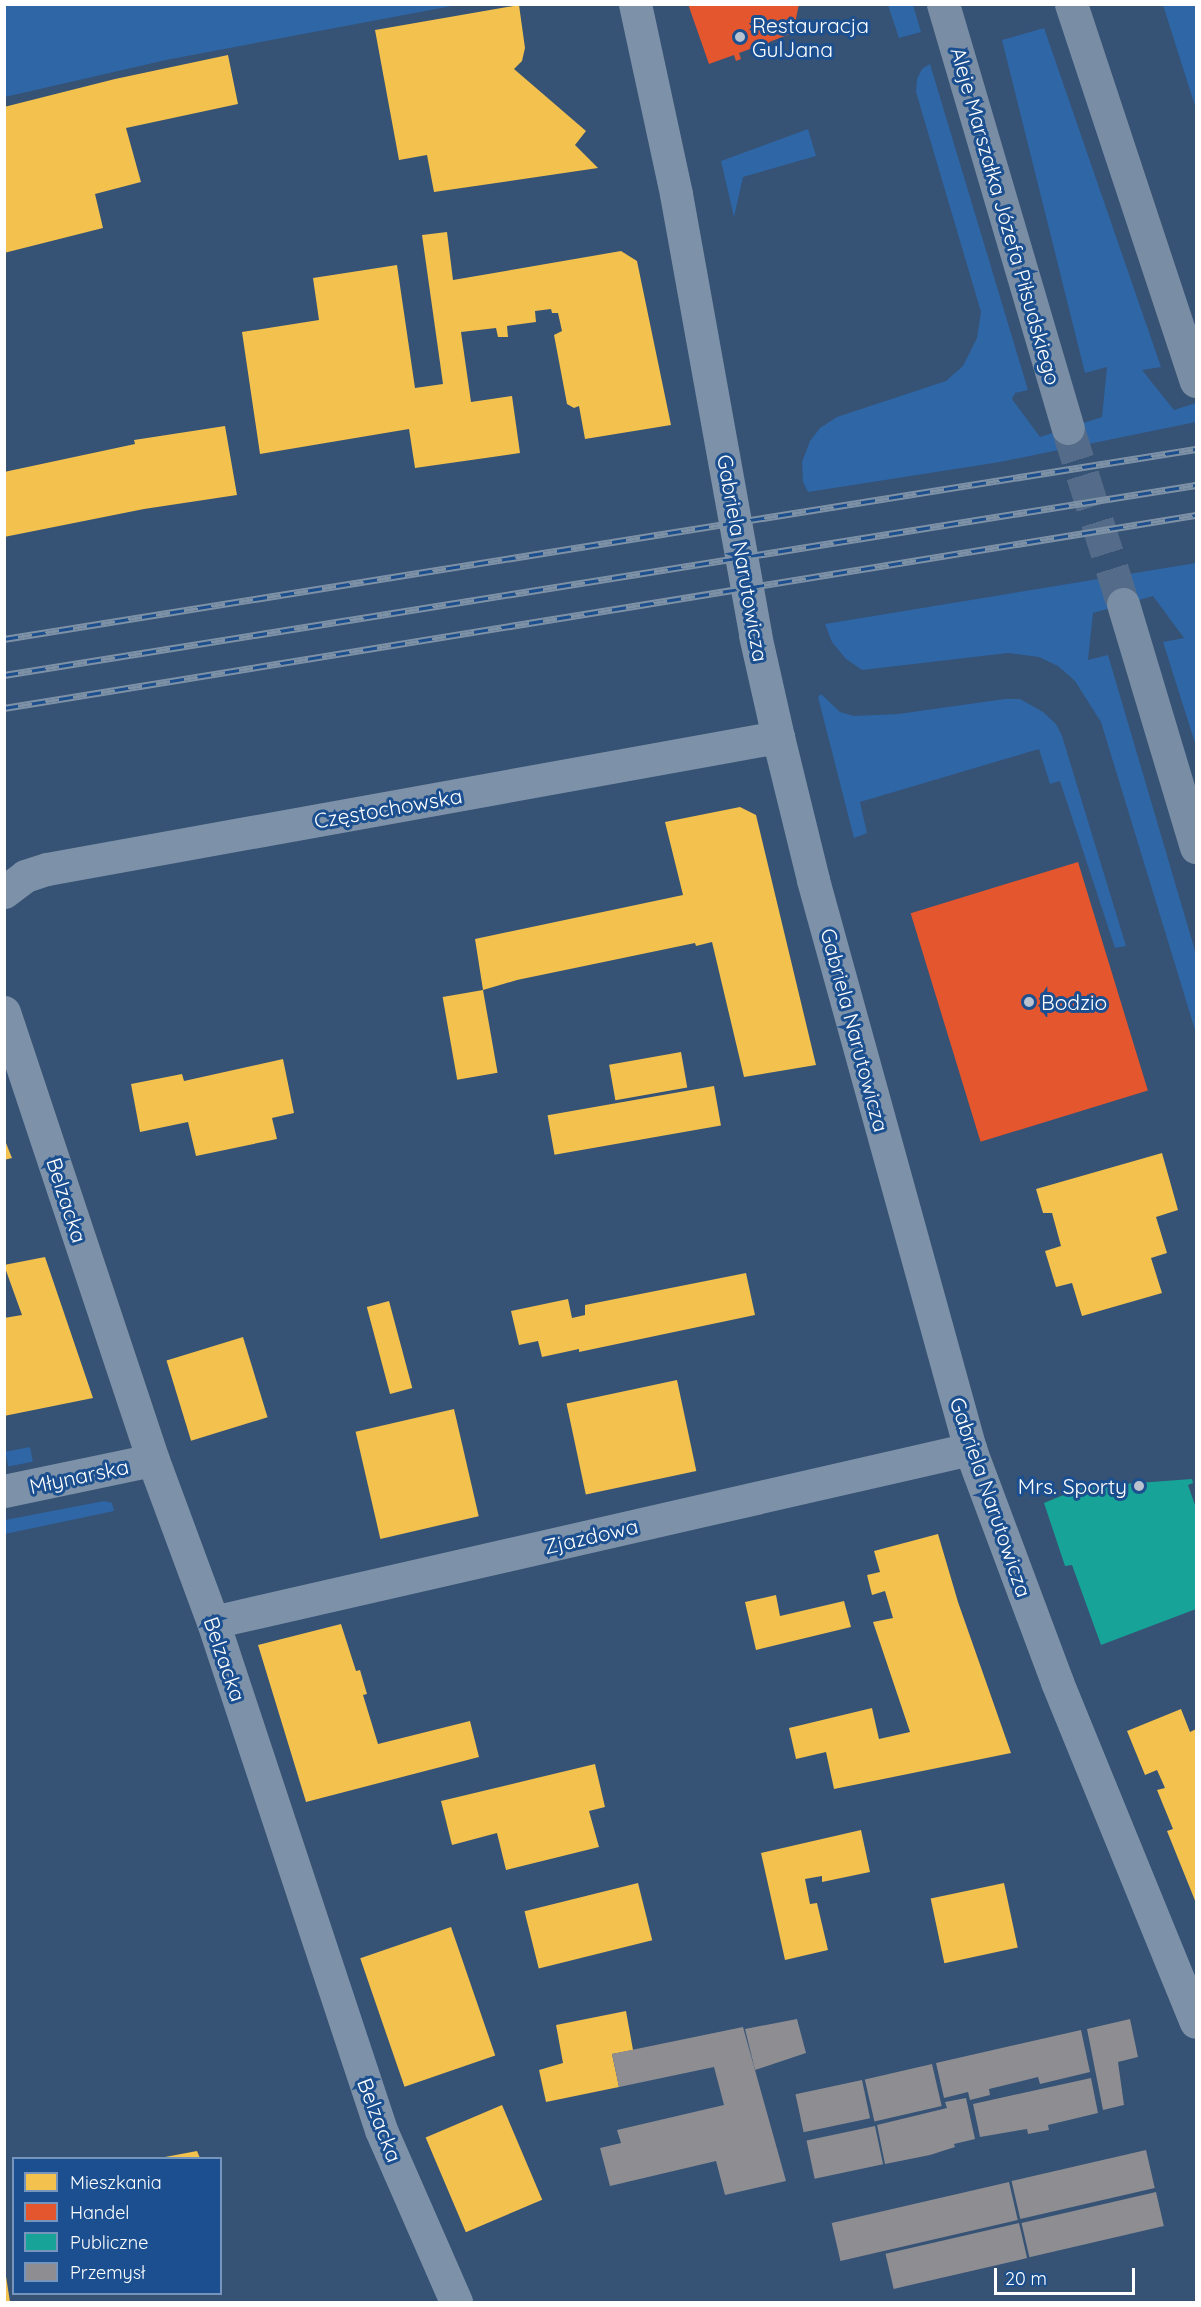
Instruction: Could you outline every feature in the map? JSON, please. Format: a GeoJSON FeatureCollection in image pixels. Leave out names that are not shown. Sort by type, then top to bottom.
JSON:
{"type":"FeatureCollection","features":[{"type":"Feature","properties":{"kind":"main road","name":"Aleje Marszałka Józefa Piłsudskiego"},"geometry":{"type":"LineString","coordinates":[[944,4],[1068,428]]}},
{"type":"Feature","properties":{"kind":"main road"},"geometry":{"type":"LineString","coordinates":[[1071,4],[1197,381]]}},
{"type":"Feature","properties":{"kind":"main road"},"geometry":{"type":"LineString","coordinates":[[1123,604],[1197,847]]}},
{"type":"Feature","properties":{"kind":"street","name":"Gabriela Narutowicza"},"geometry":{"type":"LineString","coordinates":[[635,4],[676,194],[755,636],[778,737],[813,880],[970,1449],[1057,1682],[1197,2022]]}},
{"type":"Feature","properties":{"kind":"street","name":"Częstochowska"},"geometry":{"type":"LineString","coordinates":[[4,892],[25,876],[47,869],[778,737]]}},
{"type":"Feature","properties":{"kind":"street","name":"Belzacka"},"geometry":{"type":"LineString","coordinates":[[4,1012],[153,1460],[213,1622],[381,2130],[456,2302]]}},
{"type":"Feature","properties":{"kind":"street","name":"Zjazdowa"},"geometry":{"type":"LineString","coordinates":[[213,1622],[970,1449]]}},
{"type":"Feature","properties":{"kind":"street","name":"Młynarska"},"geometry":{"type":"LineString","coordinates":[[4,1491],[153,1460]]}},
{"type":"Feature","properties":{"kind":"shaded area"},"geometry":{"type":"Polygon","coordinates":[[[4,5],[457,5],[166,60],[5,97],[4,5]]]}},
{"type":"Feature","properties":{"kind":"shaded area"},"geometry":{"type":"Polygon","coordinates":[[[888,5],[913,5],[921,32],[899,38],[888,5]]]}},
{"type":"Feature","properties":{"kind":"shaded area"},"geometry":{"type":"Polygon","coordinates":[[[1163,5],[1196,5],[1196,109],[1163,5]]]}},
{"type":"Feature","properties":{"kind":"shaded area"},"geometry":{"type":"Polygon","coordinates":[[[1044,28],[1161,367],[1142,370],[1174,410],[1196,403],[1196,422],[1000,462],[808,492],[803,482],[802,462],[810,441],[820,428],[837,417],[946,381],[963,366],[977,338],[981,312],[916,92],[917,79],[922,69],[930,64],[1028,390],[1015,393],[1012,399],[1040,437],[1102,417],[1107,367],[1085,373],[1002,40],[1044,28]]]}},
{"type":"Feature","properties":{"kind":"shaded area"},"geometry":{"type":"Polygon","coordinates":[[[808,129],[816,156],[743,177],[734,217],[721,161],[808,129]]]}},
{"type":"Feature","properties":{"kind":"shaded area"},"geometry":{"type":"Polygon","coordinates":[[[1196,563],[1196,746],[1163,642],[1184,638],[1153,596],[1093,613],[1088,660],[1108,655],[1196,954],[1196,1033],[1101,722],[1075,681],[1058,666],[1039,657],[1008,653],[862,670],[846,659],[832,642],[825,624],[1196,563]]]}},
{"type":"Feature","properties":{"kind":"shaded area"},"geometry":{"type":"Polygon","coordinates":[[[821,694],[840,712],[854,716],[898,714],[1005,699],[1020,699],[1043,712],[1056,724],[1062,736],[1126,946],[1115,948],[1060,781],[1050,784],[1039,749],[860,802],[867,833],[854,838],[818,697],[821,694]]]}},
{"type":"Feature","properties":{"kind":"shaded area"},"geometry":{"type":"Polygon","coordinates":[[[30,1447],[33,1462],[8,1466],[5,1452],[30,1447]]]}},
{"type":"Feature","properties":{"kind":"shaded area"},"geometry":{"type":"Polygon","coordinates":[[[104,1501],[112,1503],[114,1511],[5,1534],[5,1520],[104,1501]]]}},
{"type":"Feature","properties":{"kind":"building: Mieszkania"},"geometry":{"type":"Polygon","coordinates":[[[519,5],[525,48],[522,61],[514,69],[586,131],[575,145],[598,168],[434,192],[427,155],[399,160],[375,30],[519,5]]]}},
{"type":"Feature","properties":{"kind":"building: Mieszkania"},"geometry":{"type":"Polygon","coordinates":[[[228,55],[238,104],[126,128],[141,182],[95,194],[103,228],[4,253],[4,107],[115,79],[228,55]]]}},
{"type":"Feature","properties":{"kind":"building: Mieszkania"},"geometry":{"type":"Polygon","coordinates":[[[447,232],[453,280],[621,251],[637,261],[671,425],[585,439],[579,406],[574,408],[567,404],[554,335],[562,331],[558,313],[552,313],[551,309],[535,311],[536,322],[507,326],[508,337],[498,337],[496,328],[461,332],[471,402],[512,396],[520,453],[415,468],[409,429],[260,454],[242,332],[319,320],[313,278],[397,265],[415,388],[443,384],[422,235],[447,232]]]}},
{"type":"Feature","properties":{"kind":"building: Mieszkania"},"geometry":{"type":"Polygon","coordinates":[[[225,426],[237,495],[144,509],[4,537],[4,472],[135,444],[134,440],[225,426]]]}},
{"type":"Feature","properties":{"kind":"building: Mieszkania"},"geometry":{"type":"Polygon","coordinates":[[[740,807],[756,815],[816,1065],[744,1077],[712,942],[696,946],[695,943],[517,980],[483,990],[475,939],[683,895],[665,822],[740,807]]]}},
{"type":"Feature","properties":{"kind":"building: Mieszkania"},"geometry":{"type":"Polygon","coordinates":[[[483,990],[498,1073],[457,1080],[443,997],[483,990]]]}},
{"type":"Feature","properties":{"kind":"building: Mieszkania"},"geometry":{"type":"Polygon","coordinates":[[[681,1052],[687,1087],[615,1100],[609,1065],[681,1052]]]}},
{"type":"Feature","properties":{"kind":"building: Mieszkania"},"geometry":{"type":"Polygon","coordinates":[[[283,1059],[294,1113],[272,1118],[277,1139],[196,1156],[188,1122],[140,1132],[131,1084],[182,1074],[184,1081],[283,1059]]]}},
{"type":"Feature","properties":{"kind":"building: Mieszkania"},"geometry":{"type":"Polygon","coordinates":[[[714,1086],[721,1125],[555,1155],[548,1115],[714,1086]]]}},
{"type":"Feature","properties":{"kind":"building: Mieszkania"},"geometry":{"type":"Polygon","coordinates":[[[4,1138],[12,1158],[4,1160],[4,1138]]]}},
{"type":"Feature","properties":{"kind":"building: Mieszkania"},"geometry":{"type":"Polygon","coordinates":[[[1162,1153],[1178,1210],[1156,1217],[1167,1253],[1151,1258],[1162,1293],[1082,1316],[1072,1283],[1056,1287],[1045,1251],[1061,1246],[1052,1213],[1043,1213],[1036,1189],[1162,1153]]]}},
{"type":"Feature","properties":{"kind":"building: Mieszkania"},"geometry":{"type":"Polygon","coordinates":[[[45,1257],[93,1398],[4,1416],[4,1318],[22,1315],[4,1265],[45,1257]]]}},
{"type":"Feature","properties":{"kind":"building: Mieszkania"},"geometry":{"type":"Polygon","coordinates":[[[746,1273],[755,1315],[579,1352],[579,1349],[542,1357],[538,1341],[519,1345],[511,1311],[568,1299],[572,1318],[585,1315],[585,1305],[746,1273]]]}},
{"type":"Feature","properties":{"kind":"building: Mieszkania"},"geometry":{"type":"Polygon","coordinates":[[[389,1301],[412,1388],[390,1394],[367,1307],[389,1301]]]}},
{"type":"Feature","properties":{"kind":"building: Mieszkania"},"geometry":{"type":"Polygon","coordinates":[[[243,1337],[268,1417],[191,1441],[166,1360],[243,1337]]]}},
{"type":"Feature","properties":{"kind":"building: Mieszkania"},"geometry":{"type":"Polygon","coordinates":[[[677,1380],[696,1471],[586,1494],[566,1403],[677,1380]]]}},
{"type":"Feature","properties":{"kind":"building: Mieszkania"},"geometry":{"type":"Polygon","coordinates":[[[454,1409],[479,1516],[380,1539],[356,1432],[454,1409]]]}},
{"type":"Feature","properties":{"kind":"building: Mieszkania"},"geometry":{"type":"Polygon","coordinates":[[[938,1534],[958,1602],[1011,1753],[834,1789],[826,1752],[796,1759],[789,1728],[872,1708],[879,1739],[910,1732],[873,1622],[893,1618],[885,1591],[872,1595],[867,1575],[880,1572],[874,1551],[938,1534]]]}},
{"type":"Feature","properties":{"kind":"building: Mieszkania"},"geometry":{"type":"Polygon","coordinates":[[[776,1595],[780,1616],[844,1601],[851,1627],[756,1650],[745,1602],[776,1595]]]}},
{"type":"Feature","properties":{"kind":"building: Mieszkania"},"geometry":{"type":"Polygon","coordinates":[[[341,1624],[356,1671],[360,1670],[367,1694],[363,1695],[378,1744],[470,1721],[479,1757],[306,1802],[258,1645],[341,1624]]]}},
{"type":"Feature","properties":{"kind":"building: Mieszkania"},"geometry":{"type":"Polygon","coordinates":[[[1181,1709],[1190,1732],[1196,1729],[1196,1903],[1167,1831],[1173,1829],[1157,1790],[1165,1788],[1157,1770],[1145,1775],[1127,1731],[1181,1709]]]}},
{"type":"Feature","properties":{"kind":"building: Mieszkania"},"geometry":{"type":"Polygon","coordinates":[[[595,1764],[605,1807],[589,1811],[599,1847],[506,1870],[497,1833],[452,1845],[441,1801],[595,1764]]]}},
{"type":"Feature","properties":{"kind":"building: Mieszkania"},"geometry":{"type":"Polygon","coordinates":[[[861,1830],[870,1872],[822,1882],[822,1876],[805,1879],[810,1904],[817,1903],[828,1950],[785,1960],[761,1853],[861,1830]]]}},
{"type":"Feature","properties":{"kind":"building: Mieszkania"},"geometry":{"type":"Polygon","coordinates":[[[638,1883],[652,1940],[539,1969],[524,1911],[638,1883]]]}},
{"type":"Feature","properties":{"kind":"building: Mieszkania"},"geometry":{"type":"Polygon","coordinates":[[[1004,1883],[1018,1948],[944,1963],[931,1899],[1004,1883]]]}},
{"type":"Feature","properties":{"kind":"building: Mieszkania"},"geometry":{"type":"Polygon","coordinates":[[[451,1927],[495,2056],[405,2087],[360,1958],[451,1927]]]}},
{"type":"Feature","properties":{"kind":"building: Mieszkania"},"geometry":{"type":"Polygon","coordinates":[[[626,2011],[633,2050],[612,2054],[619,2087],[546,2102],[539,2070],[563,2063],[556,2025],[626,2011]]]}},
{"type":"Feature","properties":{"kind":"building: Mieszkania"},"geometry":{"type":"Polygon","coordinates":[[[502,2105],[542,2200],[466,2232],[426,2137],[502,2105]]]}},
{"type":"Feature","properties":{"kind":"building: Mieszkania"},"geometry":{"type":"Polygon","coordinates":[[[197,2151],[200,2157],[165,2157],[197,2151]]]}},
{"type":"Feature","properties":{"kind":"building: Mieszkania"},"geometry":{"type":"Polygon","coordinates":[[[6,2276],[10,2302],[4,2302],[6,2276]]]}},
{"type":"Feature","properties":{"kind":"building: Handel","name":"Restauracja GulJana"},"geometry":{"type":"Polygon","coordinates":[[[688,4],[799,4],[793,33],[769,42],[771,50],[763,52],[761,45],[739,53],[741,59],[736,61],[734,55],[709,64],[688,4]]]}},
{"type":"Feature","properties":{"kind":"building: Handel","name":"Bodzio"},"geometry":{"type":"Polygon","coordinates":[[[1078,862],[1148,1091],[981,1142],[911,913],[1078,862]]]}},
{"type":"Feature","properties":{"kind":"building: Publiczne"},"geometry":{"type":"Polygon","coordinates":[[[1192,1479],[1193,1483],[1188,1485],[1196,1508],[1196,1609],[1101,1645],[1072,1565],[1065,1566],[1044,1503],[1083,1487],[1192,1479]]]}},
{"type":"Feature","properties":{"kind":"building: Przemysł"},"geometry":{"type":"Polygon","coordinates":[[[797,2019],[806,2053],[755,2070],[745,2029],[797,2019]]]}},
{"type":"Feature","properties":{"kind":"building: Przemysł"},"geometry":{"type":"Polygon","coordinates":[[[1130,2019],[1138,2057],[1118,2062],[1124,2105],[1103,2110],[1087,2029],[1130,2019]]]}},
{"type":"Feature","properties":{"kind":"building: Przemysł"},"geometry":{"type":"Polygon","coordinates":[[[743,2027],[786,2181],[725,2195],[716,2161],[610,2186],[600,2148],[621,2143],[617,2130],[724,2105],[714,2067],[619,2087],[612,2054],[743,2027]]]}},
{"type":"Feature","properties":{"kind":"building: Przemysł"},"geometry":{"type":"Polygon","coordinates":[[[1081,2030],[1090,2072],[1040,2084],[1038,2077],[989,2089],[990,2095],[970,2100],[968,2092],[944,2098],[936,2063],[1081,2030]]]}},
{"type":"Feature","properties":{"kind":"building: Przemysł"},"geometry":{"type":"Polygon","coordinates":[[[932,2064],[942,2106],[874,2121],[865,2080],[932,2064]]]}},
{"type":"Feature","properties":{"kind":"building: Przemysł"},"geometry":{"type":"Polygon","coordinates":[[[1091,2078],[1098,2113],[1048,2125],[1049,2130],[1028,2134],[1027,2129],[980,2137],[973,2104],[1091,2078]]]}},
{"type":"Feature","properties":{"kind":"building: Przemysł"},"geometry":{"type":"Polygon","coordinates":[[[862,2080],[870,2118],[804,2132],[795,2094],[862,2080]]]}},
{"type":"Feature","properties":{"kind":"building: Przemysł"},"geometry":{"type":"Polygon","coordinates":[[[966,2098],[975,2139],[954,2144],[955,2147],[930,2155],[885,2164],[877,2125],[947,2108],[945,2102],[966,2098]]]}},
{"type":"Feature","properties":{"kind":"building: Przemysł"},"geometry":{"type":"Polygon","coordinates":[[[875,2126],[883,2164],[815,2179],[807,2141],[875,2126]]]}},
{"type":"Feature","properties":{"kind":"building: Przemysł"},"geometry":{"type":"Polygon","coordinates":[[[1146,2150],[1155,2188],[1020,2219],[1012,2181],[1146,2150]]]}},
{"type":"Feature","properties":{"kind":"building: Przemysł"},"geometry":{"type":"Polygon","coordinates":[[[1009,2182],[1018,2220],[840,2261],[832,2223],[1009,2182]]]}},
{"type":"Feature","properties":{"kind":"building: Przemysł"},"geometry":{"type":"Polygon","coordinates":[[[1156,2192],[1164,2226],[1029,2257],[1022,2223],[1156,2192]]]}},
{"type":"Feature","properties":{"kind":"building: Przemysł"},"geometry":{"type":"Polygon","coordinates":[[[1019,2223],[1027,2258],[894,2289],[886,2254],[1019,2223]]]}},
{"type":"Feature","properties":{"kind":"tunnel"},"geometry":{"type":"LineString","coordinates":[[1068,428],[1123,604]]}},
{"type":"Feature","properties":{"kind":"railway"},"geometry":{"type":"LineString","coordinates":[[4,639],[1196,449]]}},
{"type":"Feature","properties":{"kind":"railway"},"geometry":{"type":"LineString","coordinates":[[4,675],[1196,485]]}},
{"type":"Feature","properties":{"kind":"railway"},"geometry":{"type":"LineString","coordinates":[[4,708],[1196,515]]}},
{"type":"Feature","properties":{"kind":"place","name":"Restauracja GulJana"},"geometry":{"type":"Point","coordinates":[740,37]}},
{"type":"Feature","properties":{"kind":"place","name":"Bodzio"},"geometry":{"type":"Point","coordinates":[1029,1002]}},
{"type":"Feature","properties":{"kind":"place","name":"Mrs. Sporty"},"geometry":{"type":"Point","coordinates":[1139,1486]}}]}
